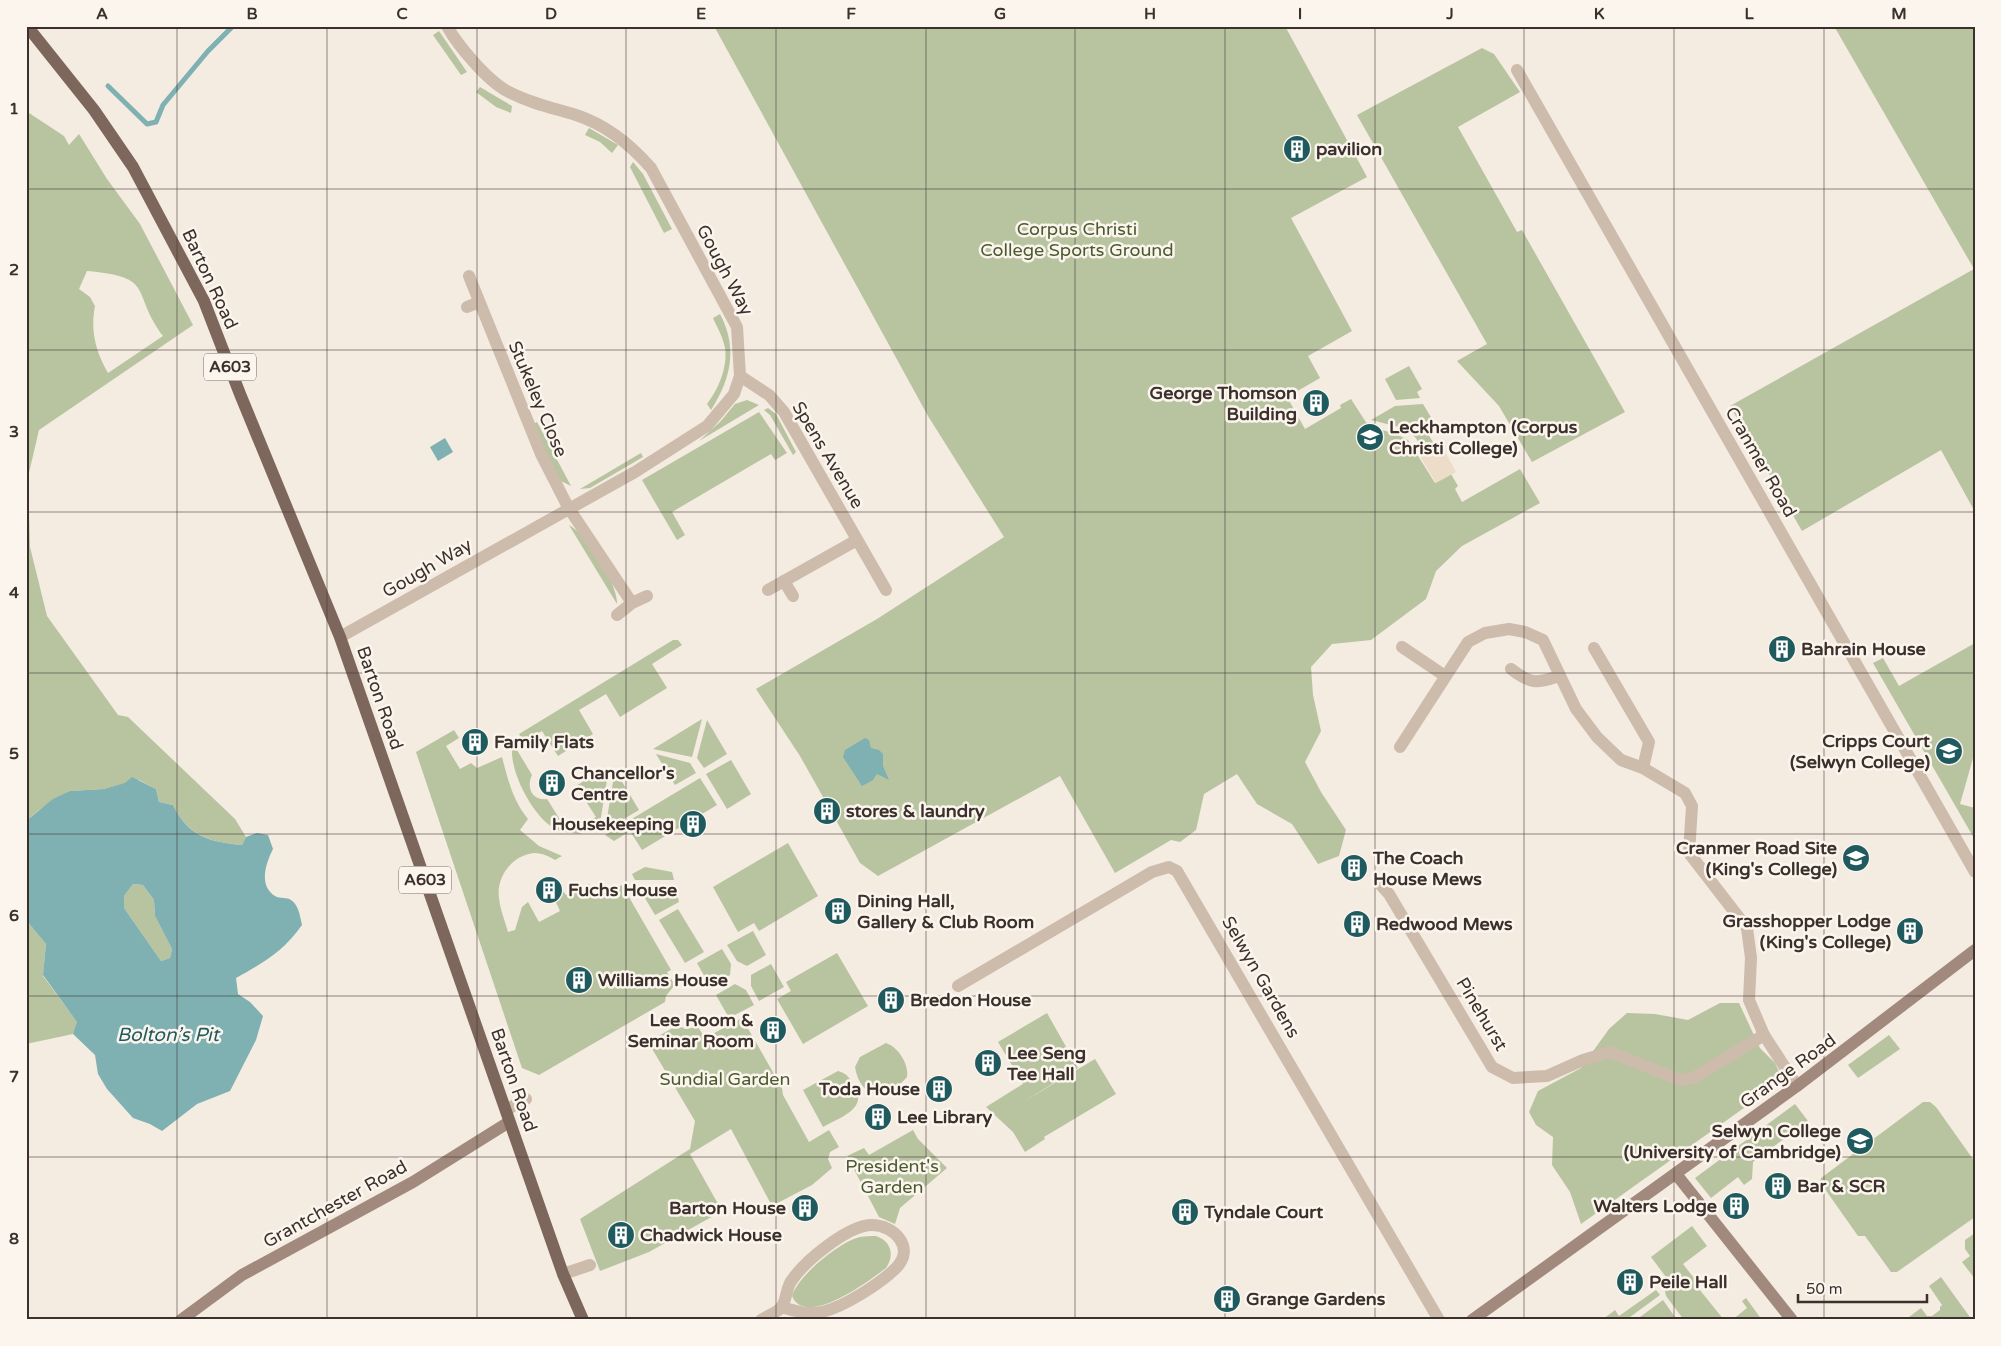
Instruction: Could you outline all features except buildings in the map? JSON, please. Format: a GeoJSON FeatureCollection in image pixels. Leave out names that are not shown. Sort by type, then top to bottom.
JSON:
{"type":"FeatureCollection","features":[{"type":"Feature","properties":{"kind":"main road","name":"Barton Road"},"geometry":{"type":"LineString","coordinates":[[27,26],[94,110],[133,167],[204,301],[240,394],[340,637],[563,1274],[583,1320]]}},
{"type":"Feature","properties":{"kind":"street","name":"Gough Way"},"geometry":{"type":"LineString","coordinates":[[340,637],[634,472],[707,426],[734,394],[740,376],[737,326],[650,168],[634,149],[617,135],[595,122],[555,110],[506,91],[486,74],[447,26]]}},
{"type":"Feature","properties":{"kind":"street","name":"Cranmer Road"},"geometry":{"type":"LineString","coordinates":[[1517,70],[1975,872]]}},
{"type":"Feature","properties":{"kind":"street","name":"Stukeley Close"},"geometry":{"type":"LineString","coordinates":[[469,276],[541,454],[568,508],[632,603]]}},
{"type":"Feature","properties":{"kind":"street"},"geometry":{"type":"LineString","coordinates":[[467,307],[479,302]]}},
{"type":"Feature","properties":{"kind":"street","name":"Spens Avenue"},"geometry":{"type":"LineString","coordinates":[[740,376],[770,395],[784,412],[886,590]]}},
{"type":"Feature","properties":{"kind":"street"},"geometry":{"type":"LineString","coordinates":[[768,590],[858,540]]}},
{"type":"Feature","properties":{"kind":"street"},"geometry":{"type":"LineString","coordinates":[[784,581],[793,596]]}},
{"type":"Feature","properties":{"kind":"street"},"geometry":{"type":"LineString","coordinates":[[616,615],[632,603],[647,596]]}},
{"type":"Feature","properties":{"kind":"street"},"geometry":{"type":"LineString","coordinates":[[1400,747],[1468,642],[1485,633],[1508,629],[1525,632],[1543,640],[1576,709],[1597,737],[1621,760],[1643,768],[1685,793],[1692,806],[1689,853],[1747,928],[1751,958],[1749,1000],[1764,1034],[1797,1086]]}},
{"type":"Feature","properties":{"kind":"street"},"geometry":{"type":"LineString","coordinates":[[1402,647],[1445,676]]}},
{"type":"Feature","properties":{"kind":"street"},"geometry":{"type":"LineString","coordinates":[[1594,648],[1649,742],[1643,768]]}},
{"type":"Feature","properties":{"kind":"street"},"geometry":{"type":"LineString","coordinates":[[1512,669],[1527,681],[1542,681],[1560,676]]}},
{"type":"Feature","properties":{"kind":"street","name":"Selwyn Gardens"},"geometry":{"type":"LineString","coordinates":[[958,986],[1152,872],[1169,867],[1177,871],[1439,1320]]}},
{"type":"Feature","properties":{"kind":"street","name":"Pinehurst"},"geometry":{"type":"LineString","coordinates":[[1378,882],[1389,894],[1492,1067],[1512,1078],[1547,1076],[1583,1060],[1610,1052],[1680,1080],[1695,1077],[1764,1034]]}},
{"type":"Feature","properties":{"kind":"street","name":"Grange Road"},"geometry":{"type":"LineString","coordinates":[[1472,1320],[1797,1086],[1975,950]]}},
{"type":"Feature","properties":{"kind":"street"},"geometry":{"type":"LineString","coordinates":[[508,1116],[526,1099]]}},
{"type":"Feature","properties":{"kind":"street","name":"Grantchester Road"},"geometry":{"type":"LineString","coordinates":[[181,1320],[242,1275],[412,1182],[508,1116]]}},
{"type":"Feature","properties":{"kind":"street"},"geometry":{"type":"LineString","coordinates":[[1676,1174],[1792,1320]]}},
{"type":"Feature","properties":{"kind":"street"},"geometry":{"type":"LineString","coordinates":[[762,1320],[781,1307],[791,1280],[820,1252],[848,1233],[870,1224],[883,1226],[899,1237],[903,1244],[903,1254],[899,1265],[883,1280],[823,1312],[801,1313],[781,1307]]}},
{"type":"Feature","properties":{"kind":"street"},"geometry":{"type":"LineString","coordinates":[[563,1274],[590,1265]]}},
{"type":"Feature","properties":{"kind":"green space","name":"Corpus Christi College Sports Ground"},"geometry":{"type":"Polygon","coordinates":[[[714,26],[1285,26],[1367,177],[1291,218],[1352,331],[1308,356],[1320,378],[1287,397],[1305,429],[1341,408],[1340,405],[1351,399],[1369,427],[1394,433],[1408,440],[1435,483],[1451,474],[1458,486],[1455,489],[1462,502],[1520,469],[1540,503],[1462,546],[1436,571],[1426,599],[1371,640],[1332,644],[1311,667],[1313,695],[1321,731],[1305,762],[1321,792],[1346,830],[1339,856],[1318,864],[1292,824],[1257,804],[1237,774],[1204,794],[1196,830],[1180,842],[1171,840],[1115,873],[1060,776],[878,876],[860,863],[800,756],[756,689],[877,619],[1004,537],[928,416],[714,26]]]}},
{"type":"Feature","properties":{"kind":"green space"},"geometry":{"type":"Polygon","coordinates":[[[1834,26],[1975,26],[1975,512],[1941,450],[1802,531],[1730,406],[1974,269],[1834,26]]]}},
{"type":"Feature","properties":{"kind":"green space"},"geometry":{"type":"Polygon","coordinates":[[[439,31],[467,72],[461,75],[433,35],[439,31]]]}},
{"type":"Feature","properties":{"kind":"green space"},"geometry":{"type":"Polygon","coordinates":[[[1482,48],[1494,54],[1520,92],[1458,127],[1517,232],[1522,230],[1625,412],[1532,462],[1499,406],[1457,361],[1487,344],[1357,115],[1482,48]]]}},
{"type":"Feature","properties":{"kind":"green space"},"geometry":{"type":"Polygon","coordinates":[[[480,87],[512,106],[511,113],[496,107],[476,92],[480,87]]]}},
{"type":"Feature","properties":{"kind":"green space"},"geometry":{"type":"Polygon","coordinates":[[[26,111],[64,136],[69,145],[79,134],[107,179],[140,224],[193,325],[39,430],[28,477],[30,547],[47,616],[118,715],[128,717],[235,819],[246,837],[242,845],[220,842],[201,836],[186,824],[173,805],[159,802],[156,789],[139,780],[104,789],[70,791],[39,810],[26,821],[26,111]],[[87,271],[79,289],[90,297],[95,306],[93,324],[95,341],[108,373],[163,336],[153,321],[139,289],[124,277],[87,271]]]}},
{"type":"Feature","properties":{"kind":"green space"},"geometry":{"type":"Polygon","coordinates":[[[589,128],[618,145],[612,153],[600,142],[585,135],[589,128]]]}},
{"type":"Feature","properties":{"kind":"green space"},"geometry":{"type":"Polygon","coordinates":[[[633,162],[643,174],[672,229],[664,233],[630,167],[633,162]]]}},
{"type":"Feature","properties":{"kind":"green space"},"geometry":{"type":"Polygon","coordinates":[[[720,314],[729,339],[730,363],[723,387],[711,410],[707,404],[715,392],[724,370],[726,355],[724,344],[713,318],[720,314]]]}},
{"type":"Feature","properties":{"kind":"green space"},"geometry":{"type":"Polygon","coordinates":[[[1409,366],[1422,389],[1417,392],[1420,398],[1396,400],[1385,379],[1409,366]]]}},
{"type":"Feature","properties":{"kind":"green space"},"geometry":{"type":"Polygon","coordinates":[[[747,400],[759,405],[699,441],[720,422],[735,404],[747,400]]]}},
{"type":"Feature","properties":{"kind":"green space"},"geometry":{"type":"Polygon","coordinates":[[[1423,404],[1438,429],[1428,434],[1436,447],[1426,453],[1415,437],[1403,428],[1371,420],[1395,406],[1423,404]]]}},
{"type":"Feature","properties":{"kind":"green space"},"geometry":{"type":"Polygon","coordinates":[[[768,408],[776,414],[796,452],[793,455],[770,415],[764,410],[768,408]]]}},
{"type":"Feature","properties":{"kind":"green space"},"geometry":{"type":"Polygon","coordinates":[[[759,412],[787,453],[775,460],[771,454],[672,512],[685,535],[677,540],[642,480],[759,412]]]}},
{"type":"Feature","properties":{"kind":"green space"},"geometry":{"type":"Polygon","coordinates":[[[537,422],[571,486],[557,479],[532,425],[537,422]]]}},
{"type":"Feature","properties":{"kind":"green space"},"geometry":{"type":"Polygon","coordinates":[[[641,453],[643,457],[590,488],[580,489],[641,453]]]}},
{"type":"Feature","properties":{"kind":"green space"},"geometry":{"type":"Polygon","coordinates":[[[569,525],[584,539],[600,561],[616,595],[617,604],[569,525]]]}},
{"type":"Feature","properties":{"kind":"green space"},"geometry":{"type":"Polygon","coordinates":[[[673,640],[678,640],[682,645],[652,664],[667,688],[620,717],[606,694],[579,710],[593,734],[558,756],[542,731],[524,742],[519,734],[673,640]]]}},
{"type":"Feature","properties":{"kind":"green space"},"geometry":{"type":"Polygon","coordinates":[[[1975,643],[1975,751],[1960,804],[1975,808],[1975,840],[1873,663],[1883,658],[1899,686],[1975,643]]]}},
{"type":"Feature","properties":{"kind":"green space"},"geometry":{"type":"Polygon","coordinates":[[[702,719],[692,757],[653,749],[702,719]]]}},
{"type":"Feature","properties":{"kind":"green space"},"geometry":{"type":"Polygon","coordinates":[[[707,720],[727,754],[704,768],[697,758],[707,720]]]}},
{"type":"Feature","properties":{"kind":"green space"},"geometry":{"type":"Polygon","coordinates":[[[454,730],[459,738],[446,746],[460,769],[471,763],[477,768],[502,757],[515,798],[528,819],[520,830],[539,846],[562,856],[555,860],[532,853],[522,856],[506,870],[500,884],[499,898],[508,932],[515,930],[522,907],[528,902],[539,922],[560,911],[553,896],[563,891],[566,895],[589,884],[596,898],[622,885],[671,970],[667,972],[673,982],[673,987],[666,996],[665,1002],[539,1075],[522,1068],[416,752],[454,730]]]}},
{"type":"Feature","properties":{"kind":"green space"},"geometry":{"type":"Polygon","coordinates":[[[515,737],[521,747],[517,750],[532,775],[530,788],[534,795],[537,798],[547,799],[566,829],[575,824],[581,834],[564,832],[552,827],[533,807],[515,771],[512,747],[515,737]]]}},
{"type":"Feature","properties":{"kind":"green space"},"geometry":{"type":"Polygon","coordinates":[[[656,754],[690,763],[696,773],[675,785],[656,754]]]}},
{"type":"Feature","properties":{"kind":"green space"},"geometry":{"type":"Polygon","coordinates":[[[731,760],[751,794],[727,809],[706,774],[731,760]]]}},
{"type":"Feature","properties":{"kind":"green space"},"geometry":{"type":"Polygon","coordinates":[[[601,770],[607,780],[599,829],[591,828],[587,822],[596,817],[576,786],[601,770]]]}},
{"type":"Feature","properties":{"kind":"green space"},"geometry":{"type":"Polygon","coordinates":[[[615,770],[639,810],[605,830],[615,770]]]}},
{"type":"Feature","properties":{"kind":"green space"},"geometry":{"type":"Polygon","coordinates":[[[700,778],[717,805],[642,850],[630,831],[614,841],[605,835],[700,778]]]}},
{"type":"Feature","properties":{"kind":"green space"},"geometry":{"type":"Polygon","coordinates":[[[788,843],[818,896],[759,931],[754,923],[738,932],[713,887],[788,843]]]}},
{"type":"Feature","properties":{"kind":"green space"},"geometry":{"type":"Polygon","coordinates":[[[645,867],[672,872],[674,880],[635,880],[632,874],[645,867]]]}},
{"type":"Feature","properties":{"kind":"green space"},"geometry":{"type":"Polygon","coordinates":[[[133,884],[143,885],[154,900],[155,916],[172,949],[170,958],[161,961],[124,908],[124,896],[133,884]]]}},
{"type":"Feature","properties":{"kind":"green space"},"geometry":{"type":"Polygon","coordinates":[[[675,886],[679,902],[655,915],[639,888],[675,886]]]}},
{"type":"Feature","properties":{"kind":"green space"},"geometry":{"type":"Polygon","coordinates":[[[678,909],[704,952],[685,963],[659,920],[678,909]]]}},
{"type":"Feature","properties":{"kind":"green space"},"geometry":{"type":"Polygon","coordinates":[[[26,920],[46,944],[43,976],[78,1023],[73,1034],[26,1044],[26,920]]]}},
{"type":"Feature","properties":{"kind":"green space"},"geometry":{"type":"Polygon","coordinates":[[[753,931],[766,955],[747,966],[737,961],[727,945],[753,931]]]}},
{"type":"Feature","properties":{"kind":"green space"},"geometry":{"type":"Polygon","coordinates":[[[722,949],[731,964],[730,975],[710,986],[697,963],[722,949]]]}},
{"type":"Feature","properties":{"kind":"green space"},"geometry":{"type":"Polygon","coordinates":[[[837,953],[868,1006],[803,1044],[777,999],[791,991],[786,982],[837,953]]]}},
{"type":"Feature","properties":{"kind":"green space"},"geometry":{"type":"Polygon","coordinates":[[[771,964],[784,987],[759,1001],[751,986],[751,975],[771,964]]]}},
{"type":"Feature","properties":{"kind":"green space"},"geometry":{"type":"Polygon","coordinates":[[[735,984],[746,990],[754,1005],[729,1018],[716,995],[735,984]]]}},
{"type":"Feature","properties":{"kind":"green space"},"geometry":{"type":"Polygon","coordinates":[[[1720,1003],[1739,1003],[1760,1048],[1775,1063],[1783,1080],[1581,1224],[1570,1192],[1552,1165],[1553,1137],[1536,1125],[1529,1112],[1538,1091],[1581,1068],[1609,1029],[1627,1013],[1655,1014],[1688,1020],[1720,1003]]]}},
{"type":"Feature","properties":{"kind":"green space"},"geometry":{"type":"Polygon","coordinates":[[[1047,1013],[1078,1068],[1023,1102],[1095,1059],[1116,1094],[1044,1137],[1045,1139],[1025,1152],[1013,1132],[986,1107],[1023,1084],[998,1042],[1047,1013]]]}},
{"type":"Feature","properties":{"kind":"green space","name":"Sundial Garden"},"geometry":{"type":"Polygon","coordinates":[[[742,1018],[782,1088],[783,1095],[809,1142],[829,1130],[839,1147],[830,1152],[828,1159],[832,1168],[812,1185],[772,1206],[731,1129],[690,1154],[722,1211],[649,1252],[600,1271],[580,1219],[690,1149],[695,1121],[648,1042],[678,1025],[685,1029],[698,1027],[705,1038],[742,1018]]]}},
{"type":"Feature","properties":{"kind":"green space"},"geometry":{"type":"Polygon","coordinates":[[[1889,1035],[1900,1049],[1858,1078],[1848,1065],[1889,1035]]]}},
{"type":"Feature","properties":{"kind":"green space"},"geometry":{"type":"Polygon","coordinates":[[[886,1043],[895,1048],[902,1057],[907,1077],[891,1090],[876,1093],[869,1091],[863,1086],[858,1078],[855,1067],[860,1057],[886,1043]]]}},
{"type":"Feature","properties":{"kind":"green space"},"geometry":{"type":"Polygon","coordinates":[[[838,1071],[852,1081],[858,1095],[858,1101],[850,1112],[823,1127],[803,1090],[838,1071]]]}},
{"type":"Feature","properties":{"kind":"green space"},"geometry":{"type":"Polygon","coordinates":[[[1923,1102],[1930,1102],[1936,1107],[1975,1162],[1975,1217],[1897,1272],[1891,1272],[1865,1236],[1858,1236],[1820,1182],[1821,1178],[1923,1102]]]}},
{"type":"Feature","properties":{"kind":"green space"},"geometry":{"type":"Polygon","coordinates":[[[1795,1104],[1808,1121],[1753,1162],[1752,1179],[1744,1185],[1738,1177],[1711,1198],[1695,1178],[1795,1104]]]}},
{"type":"Feature","properties":{"kind":"green space","name":"President's Garden"},"geometry":{"type":"Polygon","coordinates":[[[913,1130],[918,1139],[947,1168],[900,1208],[895,1224],[879,1217],[847,1156],[864,1148],[869,1155],[913,1130]]]}},
{"type":"Feature","properties":{"kind":"green space"},"geometry":{"type":"Polygon","coordinates":[[[1692,1226],[1707,1246],[1683,1264],[1697,1282],[1695,1284],[1724,1320],[1684,1320],[1666,1296],[1665,1291],[1672,1285],[1651,1257],[1692,1226]]]}},
{"type":"Feature","properties":{"kind":"green space"},"geometry":{"type":"Polygon","coordinates":[[[1975,1233],[1975,1279],[1962,1262],[1970,1256],[1965,1249],[1965,1240],[1975,1233]]]}},
{"type":"Feature","properties":{"kind":"green space"},"geometry":{"type":"Polygon","coordinates":[[[876,1236],[885,1241],[890,1249],[889,1263],[886,1268],[853,1291],[824,1305],[810,1307],[799,1305],[792,1296],[802,1279],[820,1261],[851,1240],[876,1236]]]}},
{"type":"Feature","properties":{"kind":"green space"},"geometry":{"type":"Polygon","coordinates":[[[1941,1277],[1972,1320],[1905,1320],[1921,1308],[1927,1316],[1932,1316],[1940,1310],[1942,1305],[1929,1286],[1941,1277]]]}},
{"type":"Feature","properties":{"kind":"green space"},"geometry":{"type":"Polygon","coordinates":[[[1656,1290],[1660,1295],[1626,1320],[1602,1320],[1615,1310],[1619,1316],[1656,1290]]]}},
{"type":"Feature","properties":{"kind":"green space"},"geometry":{"type":"Polygon","coordinates":[[[1746,1298],[1762,1320],[1732,1320],[1747,1308],[1742,1301],[1746,1298]]]}},
{"type":"Feature","properties":{"kind":"green space"},"geometry":{"type":"Polygon","coordinates":[[[1663,1300],[1677,1320],[1636,1320],[1663,1300]]]}},
{"type":"Feature","properties":{"kind":"shaded area"},"geometry":{"type":"Polygon","coordinates":[[[1441,445],[1456,472],[1436,483],[1420,456],[1441,445]]]}},
{"type":"Feature","properties":{"kind":"water"},"geometry":{"type":"Polygon","coordinates":[[[445,438],[453,452],[438,461],[430,447],[445,438]]]}},
{"type":"Feature","properties":{"kind":"water"},"geometry":{"type":"Polygon","coordinates":[[[865,738],[869,740],[871,748],[879,750],[883,754],[883,766],[889,780],[877,774],[873,780],[862,786],[843,757],[845,750],[865,738]]]}},
{"type":"Feature","properties":{"kind":"water","name":"Bolton’s Pit"},"geometry":{"type":"Polygon","coordinates":[[[132,777],[156,789],[159,802],[173,805],[185,824],[201,836],[219,842],[242,845],[246,837],[257,833],[268,835],[273,849],[266,867],[265,880],[267,886],[275,896],[294,902],[299,911],[302,925],[280,949],[236,978],[238,994],[250,1002],[263,1016],[256,1040],[230,1091],[197,1104],[162,1131],[133,1118],[107,1089],[98,1074],[95,1055],[73,1034],[77,1022],[43,975],[46,944],[26,920],[26,821],[53,799],[70,791],[104,789],[125,783],[132,777]],[[133,884],[124,896],[124,908],[161,961],[170,958],[172,949],[155,916],[154,900],[143,885],[133,884]]]}},
{"type":"Feature","properties":{"kind":"waterway"},"geometry":{"type":"LineString","coordinates":[[108,86],[147,124],[156,122],[163,105],[208,51],[233,26]]}},
{"type":"Feature","properties":{"kind":"place","name":"pavilion"},"geometry":{"type":"Point","coordinates":[1297,149]}},
{"type":"Feature","properties":{"kind":"place","name":"George Thomson Building"},"geometry":{"type":"Point","coordinates":[1316,403]}},
{"type":"Feature","properties":{"kind":"place","name":"Leckhampton (Corpus Christi College)"},"geometry":{"type":"Point","coordinates":[1370,437]}},
{"type":"Feature","properties":{"kind":"place","name":"Bahrain House"},"geometry":{"type":"Point","coordinates":[1782,649]}},
{"type":"Feature","properties":{"kind":"place","name":"Family Flats"},"geometry":{"type":"Point","coordinates":[475,742]}},
{"type":"Feature","properties":{"kind":"place","name":"Cripps Court (Selwyn College)"},"geometry":{"type":"Point","coordinates":[1949,751]}},
{"type":"Feature","properties":{"kind":"place","name":"Chancellor's Centre"},"geometry":{"type":"Point","coordinates":[552,783]}},
{"type":"Feature","properties":{"kind":"place","name":"stores & laundry"},"geometry":{"type":"Point","coordinates":[827,811]}},
{"type":"Feature","properties":{"kind":"place","name":"Housekeeping"},"geometry":{"type":"Point","coordinates":[693,824]}},
{"type":"Feature","properties":{"kind":"place","name":"Cranmer Road Site (King's College)"},"geometry":{"type":"Point","coordinates":[1856,858]}},
{"type":"Feature","properties":{"kind":"place","name":"The Coach House Mews"},"geometry":{"type":"Point","coordinates":[1354,868]}},
{"type":"Feature","properties":{"kind":"place","name":"Fuchs House"},"geometry":{"type":"Point","coordinates":[549,890]}},
{"type":"Feature","properties":{"kind":"place","name":"Dining Hall, Gallery & Club Room"},"geometry":{"type":"Point","coordinates":[838,911]}},
{"type":"Feature","properties":{"kind":"place","name":"Redwood Mews"},"geometry":{"type":"Point","coordinates":[1357,924]}},
{"type":"Feature","properties":{"kind":"place","name":"Grasshopper Lodge (King's College)"},"geometry":{"type":"Point","coordinates":[1910,931]}},
{"type":"Feature","properties":{"kind":"place","name":"Williams House"},"geometry":{"type":"Point","coordinates":[579,980]}},
{"type":"Feature","properties":{"kind":"place","name":"Bredon House"},"geometry":{"type":"Point","coordinates":[891,1000]}},
{"type":"Feature","properties":{"kind":"place","name":"Lee Room & Seminar Room"},"geometry":{"type":"Point","coordinates":[773,1030]}},
{"type":"Feature","properties":{"kind":"place","name":"Lee Seng Tee Hall"},"geometry":{"type":"Point","coordinates":[988,1063]}},
{"type":"Feature","properties":{"kind":"place","name":"Toda House"},"geometry":{"type":"Point","coordinates":[939,1089]}},
{"type":"Feature","properties":{"kind":"place","name":"Lee Library"},"geometry":{"type":"Point","coordinates":[878,1117]}},
{"type":"Feature","properties":{"kind":"place","name":"Selwyn College (University of Cambridge)"},"geometry":{"type":"Point","coordinates":[1860,1141]}},
{"type":"Feature","properties":{"kind":"place","name":"Bar & SCR"},"geometry":{"type":"Point","coordinates":[1778,1186]}},
{"type":"Feature","properties":{"kind":"place","name":"Walters Lodge"},"geometry":{"type":"Point","coordinates":[1736,1206]}},
{"type":"Feature","properties":{"kind":"place","name":"Barton House"},"geometry":{"type":"Point","coordinates":[805,1208]}},
{"type":"Feature","properties":{"kind":"place","name":"Tyndale Court"},"geometry":{"type":"Point","coordinates":[1185,1212]}},
{"type":"Feature","properties":{"kind":"place","name":"Chadwick House"},"geometry":{"type":"Point","coordinates":[621,1235]}},
{"type":"Feature","properties":{"kind":"place","name":"Peile Hall"},"geometry":{"type":"Point","coordinates":[1630,1282]}},
{"type":"Feature","properties":{"kind":"place","name":"Grange Gardens"},"geometry":{"type":"Point","coordinates":[1227,1299]}}]}
